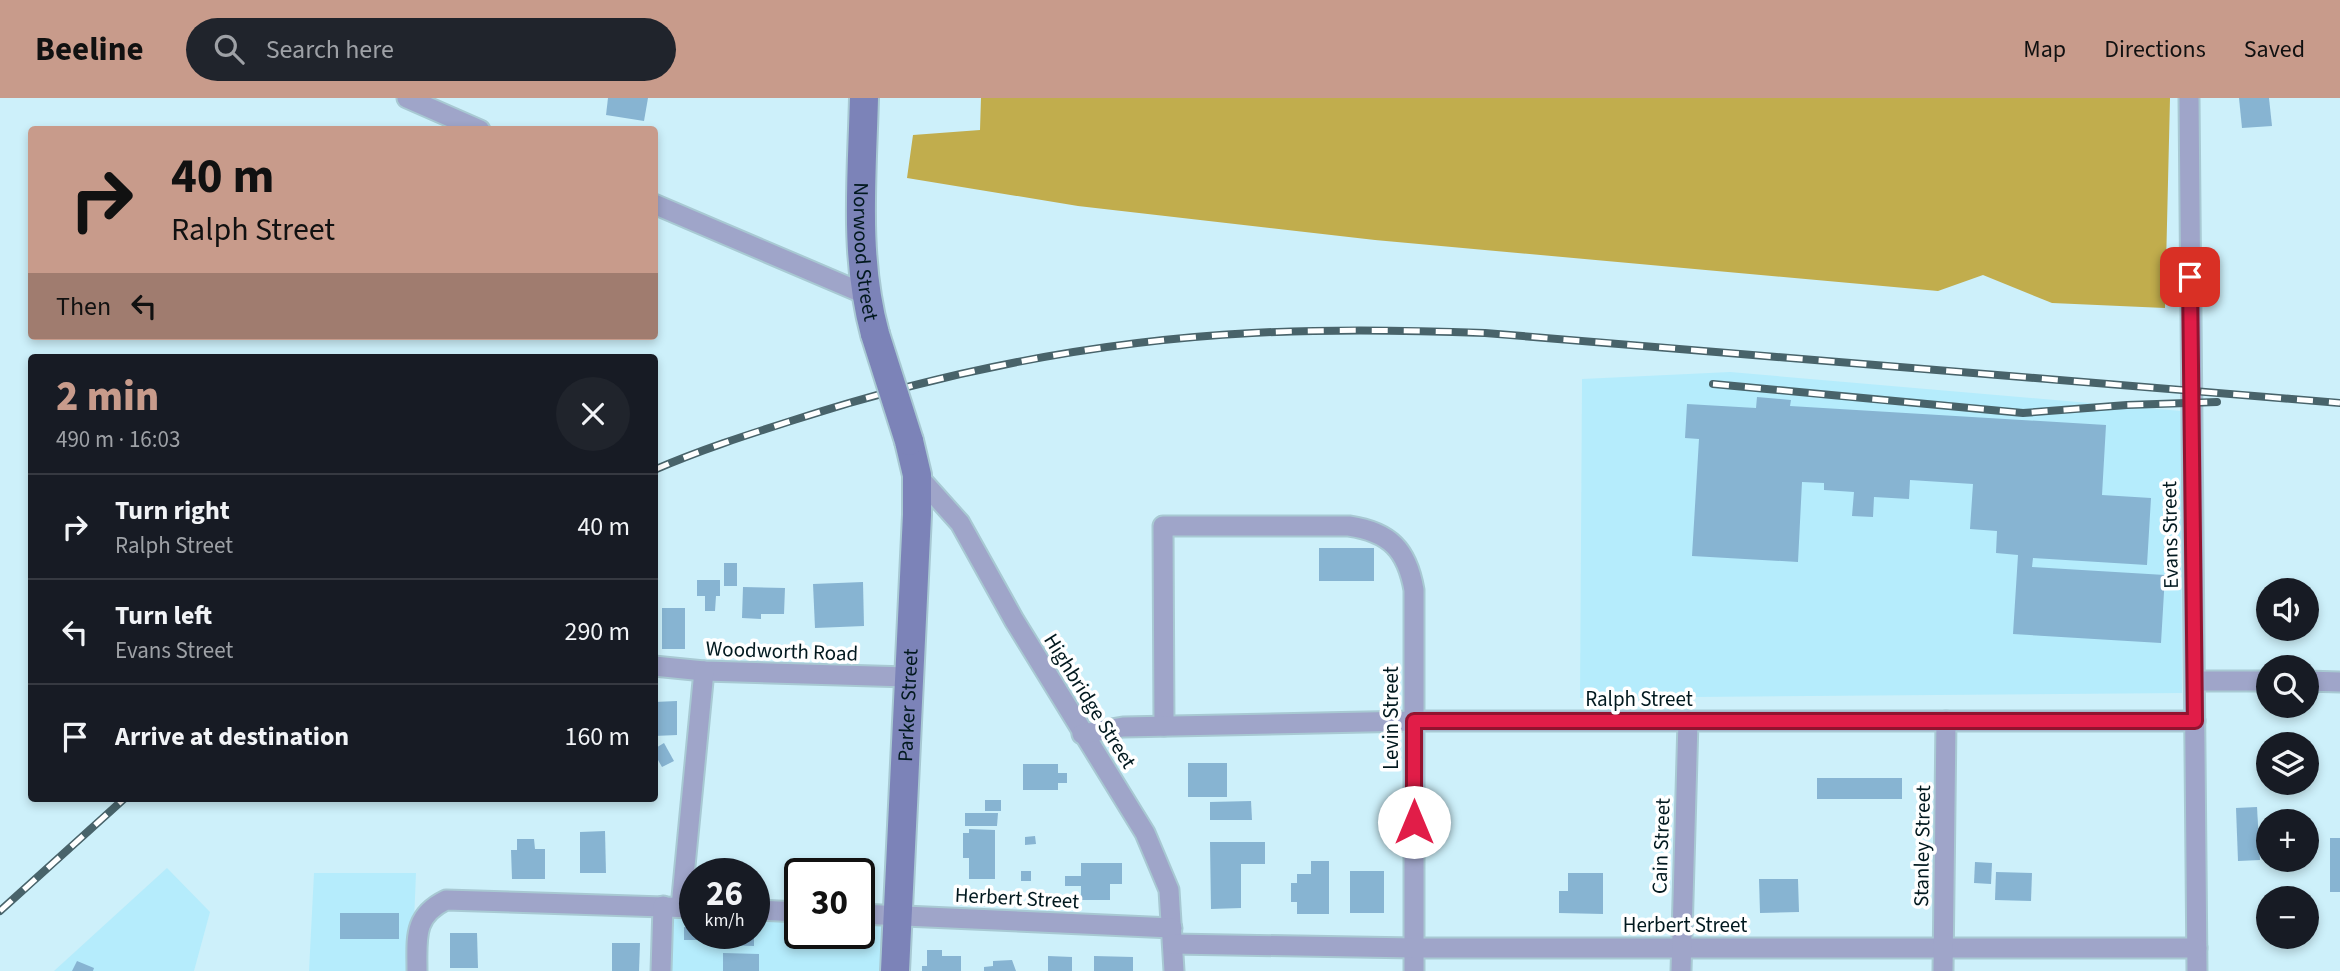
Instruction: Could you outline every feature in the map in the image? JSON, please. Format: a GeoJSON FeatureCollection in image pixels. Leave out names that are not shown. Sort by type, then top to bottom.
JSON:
{"type":"FeatureCollection","features":[{"type":"Feature","properties":{"kind":"street"},"geometry":{"type":"LineString","coordinates":[[407,98],[471,126]]}},
{"type":"Feature","properties":{"kind":"street","name":"Norwood Street"},"geometry":{"type":"LineString","coordinates":[[863,98],[862,226],[867,295],[875,334],[909,441]]}},
{"type":"Feature","properties":{"kind":"street","name":"Evans Street"},"geometry":{"type":"LineString","coordinates":[[2189,98],[2197,971]]}},
{"type":"Feature","properties":{"kind":"street"},"geometry":{"type":"LineString","coordinates":[[658,206],[867,295]]}},
{"type":"Feature","properties":{"kind":"street","name":"Parker Street"},"geometry":{"type":"LineString","coordinates":[[895,971],[917,475],[909,441]]}},
{"type":"Feature","properties":{"kind":"street","name":"Highbridge Street"},"geometry":{"type":"LineString","coordinates":[[917,475],[960,523],[1082,734],[1145,833],[1169,890],[1174,971]]}},
{"type":"Feature","properties":{"kind":"street","name":"Levin Street"},"geometry":{"type":"LineString","coordinates":[[1164,726],[1163,526],[1349,526],[1369,529],[1387,538],[1401,552],[1411,570],[1414,590],[1414,971]]}},
{"type":"Feature","properties":{"kind":"street","name":"Woodworth Road"},"geometry":{"type":"LineString","coordinates":[[658,666],[704,671],[908,677]]}},
{"type":"Feature","properties":{"kind":"street"},"geometry":{"type":"LineString","coordinates":[[685,858],[704,671]]}},
{"type":"Feature","properties":{"kind":"street"},"geometry":{"type":"LineString","coordinates":[[2195,681],[2256,681]]}},
{"type":"Feature","properties":{"kind":"street"},"geometry":{"type":"LineString","coordinates":[[2319,681],[2340,682]]}},
{"type":"Feature","properties":{"kind":"street","name":"Ralph Street"},"geometry":{"type":"LineString","coordinates":[[1082,734],[1123,727],[1414,721],[2195,721]]}},
{"type":"Feature","properties":{"kind":"street","name":"Cain Street"},"geometry":{"type":"LineString","coordinates":[[1681,971],[1688,721]]}},
{"type":"Feature","properties":{"kind":"street","name":"Stanley Street"},"geometry":{"type":"LineString","coordinates":[[1943,971],[1946,721]]}},
{"type":"Feature","properties":{"kind":"street"},"geometry":{"type":"LineString","coordinates":[[416,971],[419,924],[435,905],[446,900],[679,907]]}},
{"type":"Feature","properties":{"kind":"street"},"geometry":{"type":"LineString","coordinates":[[661,971],[679,910]]}},
{"type":"Feature","properties":{"kind":"street","name":"Herbert Street"},"geometry":{"type":"LineString","coordinates":[[875,914],[1172,936],[1414,948],[2197,948]]}},
{"type":"Feature","properties":{"kind":"shaded area"},"geometry":{"type":"Polygon","coordinates":[[[981,98],[2170,98],[2165,308],[2052,303],[1983,275],[1938,291],[1375,240],[1078,206],[907,178],[913,135],[980,130],[981,98]]]}},
{"type":"Feature","properties":{"kind":"shaded area"},"geometry":{"type":"Polygon","coordinates":[[[1730,372],[2181,411],[2182,693],[1580,698],[1582,379],[1730,372]]]}},
{"type":"Feature","properties":{"kind":"shaded area"},"geometry":{"type":"Polygon","coordinates":[[[167,868],[210,912],[194,971],[54,971],[167,868]]]}},
{"type":"Feature","properties":{"kind":"shaded area"},"geometry":{"type":"Polygon","coordinates":[[[314,873],[416,873],[412,971],[309,971],[314,873]]]}},
{"type":"Feature","properties":{"kind":"shaded area"},"geometry":{"type":"Polygon","coordinates":[[[670,914],[679,914],[679,949],[770,949],[770,918],[784,918],[784,949],[875,949],[875,922],[882,922],[880,971],[666,971],[670,914]]]}},
{"type":"Feature","properties":{"kind":"building"},"geometry":{"type":"Polygon","coordinates":[[[608,98],[648,98],[644,121],[606,115],[608,98]]]}},
{"type":"Feature","properties":{"kind":"building"},"geometry":{"type":"Polygon","coordinates":[[[2239,98],[2269,98],[2272,126],[2242,128],[2239,98]]]}},
{"type":"Feature","properties":{"kind":"building"},"geometry":{"type":"Polygon","coordinates":[[[1757,397],[1791,400],[1790,406],[2106,425],[2102,495],[2151,498],[2147,565],[2033,558],[2032,567],[2165,575],[2161,643],[2013,634],[2018,555],[1996,553],[1997,531],[1970,529],[1973,484],[1910,480],[1909,499],[1874,497],[1873,517],[1852,516],[1854,492],[1824,490],[1824,483],[1802,482],[1798,562],[1692,556],[1699,439],[1685,438],[1687,404],[1756,408],[1757,397]]]}},
{"type":"Feature","properties":{"kind":"building"},"geometry":{"type":"Polygon","coordinates":[[[1319,548],[1374,548],[1374,581],[1319,581],[1319,548]]]}},
{"type":"Feature","properties":{"kind":"building"},"geometry":{"type":"Polygon","coordinates":[[[724,563],[737,563],[737,586],[724,586],[724,563]]]}},
{"type":"Feature","properties":{"kind":"building"},"geometry":{"type":"Polygon","coordinates":[[[697,580],[720,580],[720,596],[716,596],[715,611],[705,611],[705,596],[697,596],[697,580]]]}},
{"type":"Feature","properties":{"kind":"building"},"geometry":{"type":"Polygon","coordinates":[[[863,582],[864,626],[815,628],[813,584],[863,582]]]}},
{"type":"Feature","properties":{"kind":"building"},"geometry":{"type":"Polygon","coordinates":[[[743,587],[785,588],[784,614],[761,614],[761,619],[742,618],[743,587]]]}},
{"type":"Feature","properties":{"kind":"building"},"geometry":{"type":"Polygon","coordinates":[[[662,608],[685,608],[685,649],[662,649],[662,608]]]}},
{"type":"Feature","properties":{"kind":"building"},"geometry":{"type":"Polygon","coordinates":[[[677,701],[677,735],[658,736],[658,702],[677,701]]]}},
{"type":"Feature","properties":{"kind":"building"},"geometry":{"type":"Polygon","coordinates":[[[664,743],[674,761],[662,767],[658,760],[658,747],[664,743]]]}},
{"type":"Feature","properties":{"kind":"building"},"geometry":{"type":"Polygon","coordinates":[[[1188,763],[1227,763],[1227,797],[1188,797],[1188,763]]]}},
{"type":"Feature","properties":{"kind":"building"},"geometry":{"type":"Polygon","coordinates":[[[1023,764],[1058,764],[1058,773],[1067,773],[1067,783],[1058,783],[1058,790],[1023,790],[1023,764]]]}},
{"type":"Feature","properties":{"kind":"building"},"geometry":{"type":"Polygon","coordinates":[[[1817,778],[1902,778],[1902,799],[1817,799],[1817,778]]]}},
{"type":"Feature","properties":{"kind":"building"},"geometry":{"type":"Polygon","coordinates":[[[985,800],[1001,800],[1001,811],[985,811],[985,800]]]}},
{"type":"Feature","properties":{"kind":"building"},"geometry":{"type":"Polygon","coordinates":[[[1251,801],[1252,820],[1210,820],[1210,802],[1251,801]]]}},
{"type":"Feature","properties":{"kind":"building"},"geometry":{"type":"Polygon","coordinates":[[[2257,807],[2256,860],[2238,861],[2236,808],[2257,807]]]}},
{"type":"Feature","properties":{"kind":"building"},"geometry":{"type":"Polygon","coordinates":[[[965,813],[998,813],[997,826],[965,826],[965,813]]]}},
{"type":"Feature","properties":{"kind":"building"},"geometry":{"type":"Polygon","coordinates":[[[969,829],[995,830],[995,879],[969,879],[969,858],[963,858],[963,833],[969,833],[969,829]]]}},
{"type":"Feature","properties":{"kind":"building"},"geometry":{"type":"Polygon","coordinates":[[[605,831],[606,873],[580,873],[580,832],[605,831]]]}},
{"type":"Feature","properties":{"kind":"building"},"geometry":{"type":"Polygon","coordinates":[[[1035,836],[1036,844],[1025,845],[1025,837],[1035,836]]]}},
{"type":"Feature","properties":{"kind":"building"},"geometry":{"type":"Polygon","coordinates":[[[2330,838],[2340,838],[2340,892],[2330,892],[2330,838]]]}},
{"type":"Feature","properties":{"kind":"building"},"geometry":{"type":"Polygon","coordinates":[[[517,839],[534,839],[535,849],[545,849],[545,879],[512,879],[511,850],[517,850],[517,839]]]}},
{"type":"Feature","properties":{"kind":"building"},"geometry":{"type":"Polygon","coordinates":[[[1210,842],[1265,842],[1265,864],[1241,864],[1241,908],[1211,909],[1210,842]]]}},
{"type":"Feature","properties":{"kind":"building"},"geometry":{"type":"Polygon","coordinates":[[[1311,861],[1329,861],[1329,914],[1297,914],[1297,902],[1291,902],[1291,883],[1297,883],[1297,874],[1311,874],[1311,861]]]}},
{"type":"Feature","properties":{"kind":"building"},"geometry":{"type":"Polygon","coordinates":[[[1975,862],[1992,863],[1991,884],[1974,883],[1975,862]]]}},
{"type":"Feature","properties":{"kind":"building"},"geometry":{"type":"Polygon","coordinates":[[[1081,863],[1122,863],[1122,884],[1110,884],[1110,900],[1081,900],[1081,886],[1065,886],[1065,876],[1081,876],[1081,863]]]}},
{"type":"Feature","properties":{"kind":"building"},"geometry":{"type":"Polygon","coordinates":[[[1021,871],[1031,871],[1031,881],[1021,881],[1021,871]]]}},
{"type":"Feature","properties":{"kind":"building"},"geometry":{"type":"Polygon","coordinates":[[[1350,871],[1384,871],[1384,913],[1350,913],[1350,871]]]}},
{"type":"Feature","properties":{"kind":"building"},"geometry":{"type":"Polygon","coordinates":[[[1996,872],[2032,873],[2031,901],[1995,900],[1996,872]]]}},
{"type":"Feature","properties":{"kind":"building"},"geometry":{"type":"Polygon","coordinates":[[[1568,873],[1603,873],[1603,914],[1559,913],[1559,891],[1568,891],[1568,873]]]}},
{"type":"Feature","properties":{"kind":"building"},"geometry":{"type":"Polygon","coordinates":[[[1759,879],[1798,879],[1799,912],[1760,913],[1759,879]]]}},
{"type":"Feature","properties":{"kind":"building"},"geometry":{"type":"Polygon","coordinates":[[[340,913],[399,913],[399,939],[340,939],[340,913]]]}},
{"type":"Feature","properties":{"kind":"building"},"geometry":{"type":"Polygon","coordinates":[[[450,933],[477,933],[478,968],[450,968],[450,933]]]}},
{"type":"Feature","properties":{"kind":"building"},"geometry":{"type":"Polygon","coordinates":[[[612,943],[640,943],[639,971],[612,971],[612,943]]]}},
{"type":"Feature","properties":{"kind":"building"},"geometry":{"type":"Polygon","coordinates":[[[927,950],[942,950],[942,956],[961,956],[961,971],[922,971],[922,966],[927,966],[927,950]]]}},
{"type":"Feature","properties":{"kind":"building"},"geometry":{"type":"Polygon","coordinates":[[[723,953],[759,954],[759,971],[723,971],[723,953]]]}},
{"type":"Feature","properties":{"kind":"building"},"geometry":{"type":"Polygon","coordinates":[[[1048,956],[1072,957],[1072,971],[1048,971],[1048,956]]]}},
{"type":"Feature","properties":{"kind":"building"},"geometry":{"type":"Polygon","coordinates":[[[1094,956],[1133,957],[1133,971],[1094,971],[1094,956]]]}},
{"type":"Feature","properties":{"kind":"building"},"geometry":{"type":"Polygon","coordinates":[[[1012,960],[1016,971],[984,971],[984,967],[993,966],[993,961],[1012,960]]]}},
{"type":"Feature","properties":{"kind":"building"},"geometry":{"type":"Polygon","coordinates":[[[77,961],[94,968],[93,971],[72,971],[77,961]]]}},
{"type":"Feature","properties":{"kind":"railway"},"geometry":{"type":"LineString","coordinates":[[658,468],[706,449],[794,420],[963,373],[1136,343],[1281,332],[1368,330],[1485,333],[2340,403]]}},
{"type":"Feature","properties":{"kind":"railway"},"geometry":{"type":"LineString","coordinates":[[1713,384],[2023,413],[2217,402]]}},
{"type":"Feature","properties":{"kind":"railway"},"geometry":{"type":"LineString","coordinates":[[0,911],[121,802]]}},
{"type":"Feature","properties":{"kind":"route"},"geometry":{"type":"LineString","coordinates":[[1414,822],[1414,721],[2195,721],[2190,277]]}}]}
